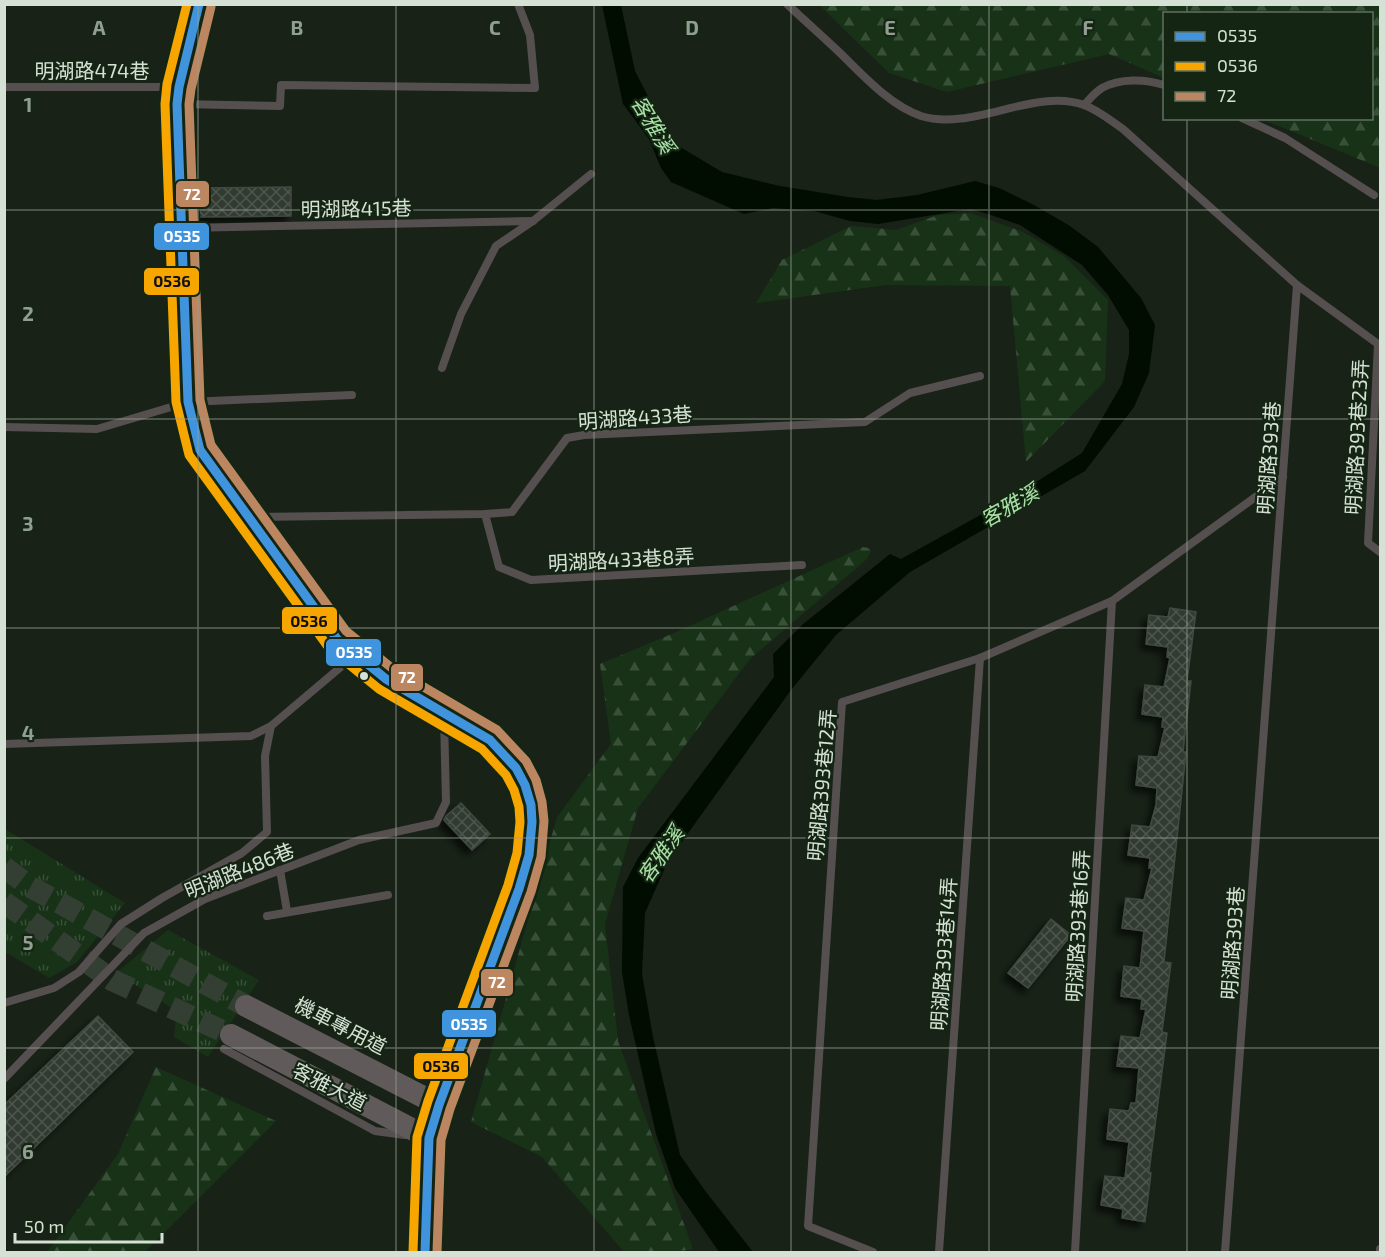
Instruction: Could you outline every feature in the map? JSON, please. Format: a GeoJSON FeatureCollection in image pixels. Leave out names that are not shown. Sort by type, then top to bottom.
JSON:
{"type":"FeatureCollection","features":[{"type":"Feature","properties":{"kind":"main road"},"geometry":{"type":"LineString","coordinates":[[199,4],[178,95],[180,229],[188,402],[200,450],[337,639],[386,679],[490,740],[509,759],[525,785],[531,806],[529,855],[519,889],[439,1105],[429,1138],[425,1252]]}},
{"type":"Feature","properties":{"kind":"main road","name":"客雅大道"},"geometry":{"type":"LineString","coordinates":[[246,1006],[439,1105]]}},
{"type":"Feature","properties":{"kind":"main road","name":"客雅大道"},"geometry":{"type":"LineString","coordinates":[[228,1042],[429,1138]]}},
{"type":"Feature","properties":{"kind":"lane","name":"明湖路474巷"},"geometry":{"type":"LineString","coordinates":[[4,87],[178,95],[280,106],[281,85],[535,88],[530,34],[518,4]]}},
{"type":"Feature","properties":{"kind":"lane"},"geometry":{"type":"LineString","coordinates":[[787,4],[870,82],[903,107],[919,115],[951,120],[1050,102],[1073,102],[1084,105],[1123,129],[1297,285]]}},
{"type":"Feature","properties":{"kind":"lane"},"geometry":{"type":"LineString","coordinates":[[1084,105],[1101,89],[1113,84],[1141,81],[1163,85]]}},
{"type":"Feature","properties":{"kind":"lane"},"geometry":{"type":"LineString","coordinates":[[1246,120],[1285,138],[1374,195]]}},
{"type":"Feature","properties":{"kind":"lane"},"geometry":{"type":"LineString","coordinates":[[442,368],[461,314],[495,246],[533,221],[591,174]]}},
{"type":"Feature","properties":{"kind":"lane","name":"明湖路415巷"},"geometry":{"type":"LineString","coordinates":[[180,229],[533,221]]}},
{"type":"Feature","properties":{"kind":"lane","name":"明湖路393巷"},"geometry":{"type":"LineString","coordinates":[[1225,1252],[1297,285]]}},
{"type":"Feature","properties":{"kind":"lane","name":"明湖路393巷23弄"},"geometry":{"type":"LineString","coordinates":[[1297,285],[1377,344],[1368,543],[1380,552]]}},
{"type":"Feature","properties":{"kind":"lane","name":"明湖路433巷"},"geometry":{"type":"LineString","coordinates":[[247,517],[512,512],[567,438],[584,435],[865,422],[910,393],[980,376]]}},
{"type":"Feature","properties":{"kind":"lane"},"geometry":{"type":"LineString","coordinates":[[4,427],[97,429],[188,402],[352,396]]}},
{"type":"Feature","properties":{"kind":"lane","name":"明湖路393巷12弄"},"geometry":{"type":"LineString","coordinates":[[873,1252],[808,1226],[842,702],[980,658],[1112,601],[1284,477]]}},
{"type":"Feature","properties":{"kind":"lane","name":"明湖路433巷8弄"},"geometry":{"type":"LineString","coordinates":[[485,514],[499,567],[531,580],[802,565]]}},
{"type":"Feature","properties":{"kind":"lane","name":"明湖路393巷16弄"},"geometry":{"type":"LineString","coordinates":[[1075,1252],[1112,601]]}},
{"type":"Feature","properties":{"kind":"lane"},"geometry":{"type":"LineString","coordinates":[[4,744],[251,735],[271,726],[356,654]]}},
{"type":"Feature","properties":{"kind":"lane","name":"明湖路393巷14弄"},"geometry":{"type":"LineString","coordinates":[[939,1252],[980,658]]}},
{"type":"Feature","properties":{"kind":"lane","name":"明湖路486巷"},"geometry":{"type":"LineString","coordinates":[[4,1079],[144,933],[205,899],[359,840],[436,823],[446,802],[444,712]]}},
{"type":"Feature","properties":{"kind":"lane"},"geometry":{"type":"LineString","coordinates":[[4,1003],[54,988],[79,972],[121,924],[242,853],[267,832],[265,756],[271,726]]}},
{"type":"Feature","properties":{"kind":"lane"},"geometry":{"type":"LineString","coordinates":[[280,870],[287,911]]}},
{"type":"Feature","properties":{"kind":"lane"},"geometry":{"type":"LineString","coordinates":[[267,916],[388,895]]}},
{"type":"Feature","properties":{"kind":"lane"},"geometry":{"type":"LineString","coordinates":[[407,1078],[439,1105]]}},
{"type":"Feature","properties":{"kind":"green space"},"geometry":{"type":"Polygon","coordinates":[[[819,5],[1380,5],[1380,168],[1264,120],[1373,120],[1373,12],[1163,12],[1163,78],[1109,54],[947,92],[889,73],[819,5]]]}},
{"type":"Feature","properties":{"kind":"green space"},"geometry":{"type":"Polygon","coordinates":[[[971,213],[1023,232],[1064,256],[1108,300],[1105,381],[1026,462],[1010,286],[886,285],[756,303],[782,260],[851,226],[896,230],[938,215],[971,213]]]}},
{"type":"Feature","properties":{"kind":"green space"},"geometry":{"type":"Polygon","coordinates":[[[863,547],[871,551],[867,559],[750,659],[638,808],[605,924],[618,1041],[693,1249],[675,1252],[624,1252],[542,1157],[471,1122],[557,817],[611,744],[600,664],[863,547]]]}},
{"type":"Feature","properties":{"kind":"green space"},"geometry":{"type":"Polygon","coordinates":[[[5,829],[125,903],[77,962],[49,978],[5,952],[5,829]]]}},
{"type":"Feature","properties":{"kind":"green space"},"geometry":{"type":"Polygon","coordinates":[[[168,930],[259,980],[208,1057],[174,1037],[177,1011],[116,973],[168,930]]]}},
{"type":"Feature","properties":{"kind":"green space"},"geometry":{"type":"Polygon","coordinates":[[[156,1067],[276,1121],[145,1252],[47,1252],[118,1154],[156,1067]]]}},
{"type":"Feature","properties":{"kind":"water","name":"客雅溪"},"geometry":{"type":"Polygon","coordinates":[[[602,5],[621,5],[635,71],[675,144],[722,172],[780,186],[877,200],[917,195],[975,181],[999,188],[1070,226],[1098,247],[1141,298],[1155,325],[1149,373],[1134,407],[1085,471],[910,572],[836,635],[791,690],[668,861],[645,913],[642,974],[653,1037],[680,1155],[753,1252],[719,1252],[675,1188],[656,1134],[629,1015],[622,972],[623,887],[638,858],[774,677],[773,654],[802,625],[890,554],[901,559],[1011,498],[1082,453],[1122,384],[1129,354],[1129,330],[1108,295],[1082,265],[1020,225],[988,214],[970,209],[878,224],[850,221],[814,211],[773,208],[744,214],[671,182],[661,168],[649,139],[623,104],[602,5]]]}},
{"type":"Feature","properties":{"kind":"building"},"geometry":{"type":"Polygon","coordinates":[[[291,187],[291,216],[196,217],[195,188],[291,187]]]}},
{"type":"Feature","properties":{"kind":"building"},"geometry":{"type":"Polygon","coordinates":[[[1170,608],[1196,612],[1187,681],[1191,681],[1183,752],[1186,752],[1164,962],[1171,963],[1162,1032],[1167,1033],[1149,1172],[1151,1173],[1145,1222],[1122,1218],[1123,1209],[1101,1205],[1105,1176],[1125,1178],[1129,1142],[1107,1139],[1110,1109],[1129,1111],[1131,1103],[1136,1103],[1139,1068],[1117,1066],[1121,1036],[1140,1038],[1146,1009],[1141,1009],[1142,999],[1121,996],[1124,966],[1140,968],[1144,931],[1122,928],[1126,898],[1144,900],[1152,868],[1149,868],[1150,858],[1128,855],[1132,825],[1150,827],[1156,805],[1157,788],[1136,785],[1139,756],[1158,757],[1165,727],[1162,727],[1163,717],[1142,714],[1145,685],[1164,687],[1170,658],[1167,657],[1168,647],[1146,644],[1149,615],[1168,617],[1170,608]]]}},
{"type":"Feature","properties":{"kind":"building"},"geometry":{"type":"Polygon","coordinates":[[[461,803],[490,834],[472,850],[444,820],[461,803]]]}},
{"type":"Feature","properties":{"kind":"building"},"geometry":{"type":"Polygon","coordinates":[[[1051,919],[1071,935],[1028,988],[1008,973],[1051,919]]]}},
{"type":"Feature","properties":{"kind":"building"},"geometry":{"type":"Polygon","coordinates":[[[98,1016],[133,1052],[4,1177],[4,1105],[98,1016]]]}},
{"type":"Feature","properties":{"kind":"tunnel"},"geometry":{"type":"LineString","coordinates":[[4,867],[29,886],[246,1006]]}},
{"type":"Feature","properties":{"kind":"tunnel"},"geometry":{"type":"LineString","coordinates":[[4,902],[112,980],[231,1035]]}},
{"type":"Feature","properties":{"kind":"transit line","name":"0536"},"geometry":{"type":"LineString","coordinates":[[187,4],[167,84],[165,104],[176,402],[189,455],[329,648],[379,689],[482,749],[506,775],[519,807],[517,853],[508,885],[428,1101],[417,1137],[413,1252]]}},
{"type":"Feature","properties":{"kind":"transit line","name":"0535"},"geometry":{"type":"LineString","coordinates":[[199,4],[177,104],[188,402],[200,450],[337,639],[386,679],[490,740],[516,768],[525,785],[531,805],[529,855],[519,889],[439,1105],[429,1138],[425,1252]]}},
{"type":"Feature","properties":{"kind":"transit line","name":"72"},"geometry":{"type":"LineString","coordinates":[[211,7],[189,104],[200,400],[211,445],[346,631],[393,669],[497,730],[526,761],[536,780],[542,802],[544,821],[541,857],[531,892],[450,1109],[441,1140],[437,1252]]}}]}
